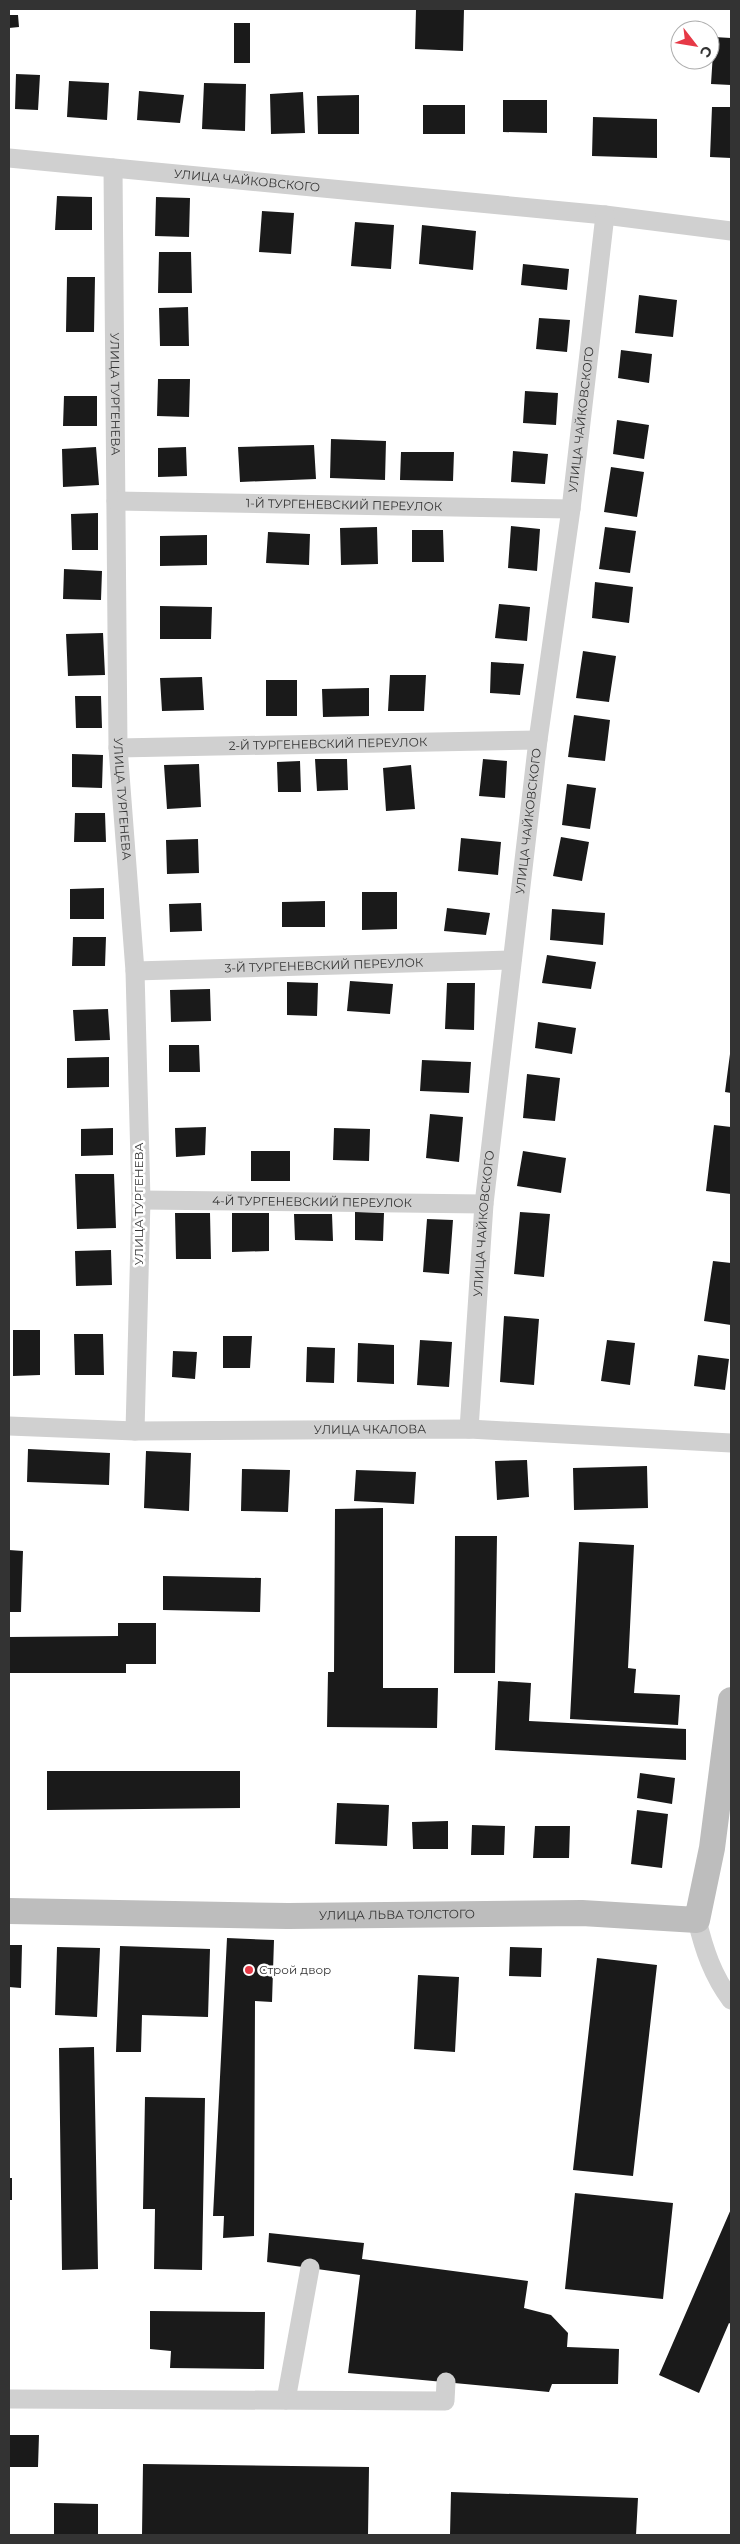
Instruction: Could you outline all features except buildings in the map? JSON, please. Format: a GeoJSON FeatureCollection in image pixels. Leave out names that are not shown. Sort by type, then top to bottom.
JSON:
{"type":"FeatureCollection","features":[{"type":"Feature","properties":{"kind":"street","name":"УЛИЦА ЧАЙКОВСКОГО"},"geometry":{"type":"LineString","coordinates":[[9,158],[605,215],[731,231]]}},
{"type":"Feature","properties":{"kind":"street","name":"УЛИЦА ТУРГЕНЕВА"},"geometry":{"type":"LineString","coordinates":[[113,168],[118,748],[135,971],[141,1200],[135,1431]]}},
{"type":"Feature","properties":{"kind":"street","name":"УЛИЦА ЧАЙКОВСКОГО"},"geometry":{"type":"LineString","coordinates":[[468,1429],[484,1204],[538,740],[570,509],[605,215]]}},
{"type":"Feature","properties":{"kind":"street","name":"1-Й ТУРГЕНЕВСКИЙ ПЕРЕУЛОК"},"geometry":{"type":"LineString","coordinates":[[116,502],[570,509]]}},
{"type":"Feature","properties":{"kind":"street","name":"2-Й ТУРГЕНЕВСКИЙ ПЕРЕУЛОК"},"geometry":{"type":"LineString","coordinates":[[118,748],[538,740]]}},
{"type":"Feature","properties":{"kind":"street","name":"3-Й ТУРГЕНЕВСКИЙ ПЕРЕУЛОК"},"geometry":{"type":"LineString","coordinates":[[135,971],[512,960]]}},
{"type":"Feature","properties":{"kind":"street","name":"4-Й ТУРГЕНЕВСКИЙ ПЕРЕУЛОК"},"geometry":{"type":"LineString","coordinates":[[141,1200],[484,1204]]}},
{"type":"Feature","properties":{"kind":"street","name":"УЛИЦА ЧКАЛОВА"},"geometry":{"type":"LineString","coordinates":[[9,1426],[135,1431],[468,1429],[731,1443]]}},
{"type":"Feature","properties":{"kind":"street"},"geometry":{"type":"LineString","coordinates":[[731,1700],[712,1848],[697,1920],[706,1956],[720,1985],[731,2000]]}},
{"type":"Feature","properties":{"kind":"street","name":"УЛИЦА ЛЬВА ТОЛСТОГО"},"geometry":{"type":"LineString","coordinates":[[9,1910],[288,1916],[582,1913],[697,1920]]}},
{"type":"Feature","properties":{"kind":"street"},"geometry":{"type":"LineString","coordinates":[[286,2400],[310,2268]]}},
{"type":"Feature","properties":{"kind":"street"},"geometry":{"type":"LineString","coordinates":[[9,2399],[444,2401],[446,2382]]}},
{"type":"Feature","properties":{"kind":"place","name":"Строй двор"},"geometry":{"type":"Point","coordinates":[249,1970]}}]}
